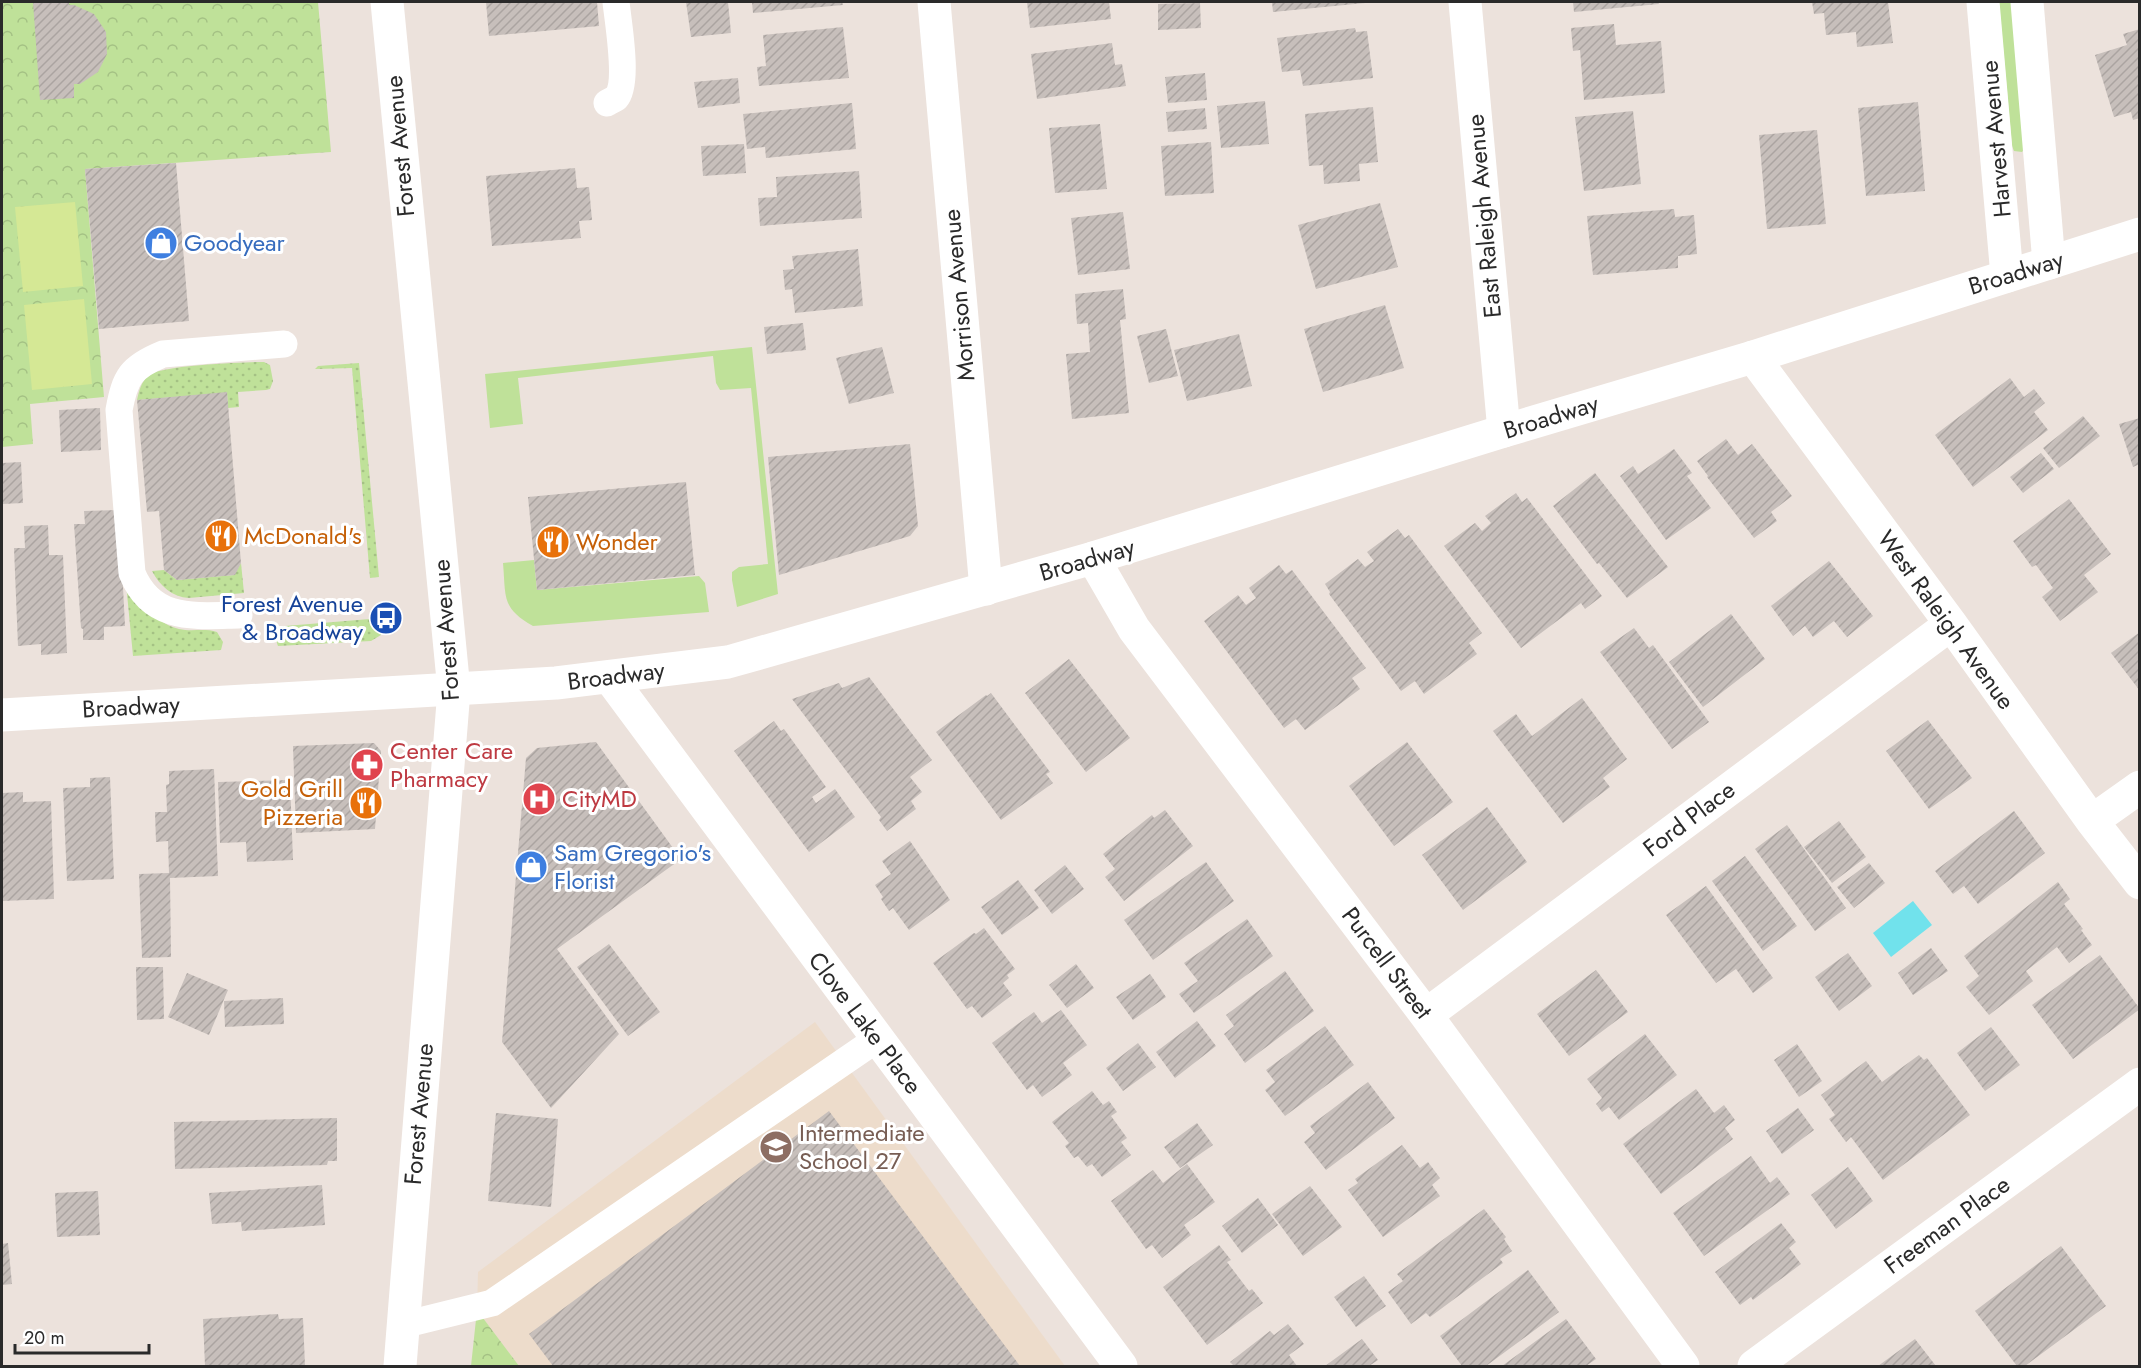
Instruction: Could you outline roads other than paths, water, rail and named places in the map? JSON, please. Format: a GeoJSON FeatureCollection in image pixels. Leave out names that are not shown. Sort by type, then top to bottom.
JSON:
{"type":"FeatureCollection","features":[{"type":"Feature","properties":{"kind":"street","name":"Forest Avenue"},"geometry":{"type":"LineString","coordinates":[[387,2],[454,690],[400,1366]]}},
{"type":"Feature","properties":{"kind":"street","name":"Morrison Avenue"},"geometry":{"type":"LineString","coordinates":[[934,2],[986,589]]}},
{"type":"Feature","properties":{"kind":"street","name":"East Raleigh Avenue"},"geometry":{"type":"LineString","coordinates":[[1465,2],[1504,431]]}},
{"type":"Feature","properties":{"kind":"street","name":"Harvest Avenue"},"geometry":{"type":"LineString","coordinates":[[1983,2],[2007,276]]}},
{"type":"Feature","properties":{"kind":"street","name":"Harvest Avenue"},"geometry":{"type":"LineString","coordinates":[[2027,2],[2049,263]]}},
{"type":"Feature","properties":{"kind":"street","name":"Broadway"},"geometry":{"type":"LineString","coordinates":[[2,715],[454,690],[610,678],[728,662],[1093,558],[1753,357],[2139,234]]}},
{"type":"Feature","properties":{"kind":"street","name":"West Raleigh Avenue"},"geometry":{"type":"LineString","coordinates":[[1753,357],[2139,883]]}},
{"type":"Feature","properties":{"kind":"street","name":"Purcell Street"},"geometry":{"type":"LineString","coordinates":[[1093,558],[1134,629],[1426,1015],[1683,1366]]}},
{"type":"Feature","properties":{"kind":"street","name":"Ford Place"},"geometry":{"type":"LineString","coordinates":[[1426,1015],[1951,624]]}},
{"type":"Feature","properties":{"kind":"street","name":"Clove Lake Place"},"geometry":{"type":"LineString","coordinates":[[610,678],[1121,1366]]}},
{"type":"Feature","properties":{"kind":"street"},"geometry":{"type":"LineString","coordinates":[[2092,821],[2139,787]]}},
{"type":"Feature","properties":{"kind":"street","name":"Freeman Place"},"geometry":{"type":"LineString","coordinates":[[1754,1366],[2139,1084]]}},
{"type":"Feature","properties":{"kind":"lane"},"geometry":{"type":"LineString","coordinates":[[607,103],[616,98],[621,86],[622,72],[616,2]]}},
{"type":"Feature","properties":{"kind":"lane"},"geometry":{"type":"LineString","coordinates":[[239,615],[189,616],[170,612],[152,603],[138,589],[132,573],[119,410],[124,386],[140,365],[163,354],[284,344]]}},
{"type":"Feature","properties":{"kind":"lane"},"geometry":{"type":"LineString","coordinates":[[403,1325],[492,1303],[878,1039]]}},
{"type":"Feature","properties":{"kind":"water"},"geometry":{"type":"Polygon","coordinates":[[[1913,901],[1932,925],[1891,957],[1873,933],[1913,901]]]}},
{"type":"Feature","properties":{"kind":"place","name":"Goodyear"},"geometry":{"type":"Point","coordinates":[161,243]}},
{"type":"Feature","properties":{"kind":"place","name":"McDonald's"},"geometry":{"type":"Point","coordinates":[221,536]}},
{"type":"Feature","properties":{"kind":"place","name":"Wonder"},"geometry":{"type":"Point","coordinates":[553,542]}},
{"type":"Feature","properties":{"kind":"place","name":"Forest Avenue & Broadway"},"geometry":{"type":"Point","coordinates":[386,618]}},
{"type":"Feature","properties":{"kind":"place","name":"Center Care Pharmacy"},"geometry":{"type":"Point","coordinates":[367,765]}},
{"type":"Feature","properties":{"kind":"place","name":"CityMD"},"geometry":{"type":"Point","coordinates":[539,799]}},
{"type":"Feature","properties":{"kind":"place","name":"Gold Grill Pizzeria"},"geometry":{"type":"Point","coordinates":[366,803]}},
{"type":"Feature","properties":{"kind":"place","name":"Sam Gregorio's Florist"},"geometry":{"type":"Point","coordinates":[531,867]}},
{"type":"Feature","properties":{"kind":"place","name":"Intermediate School 27"},"geometry":{"type":"Point","coordinates":[776,1147]}}]}
